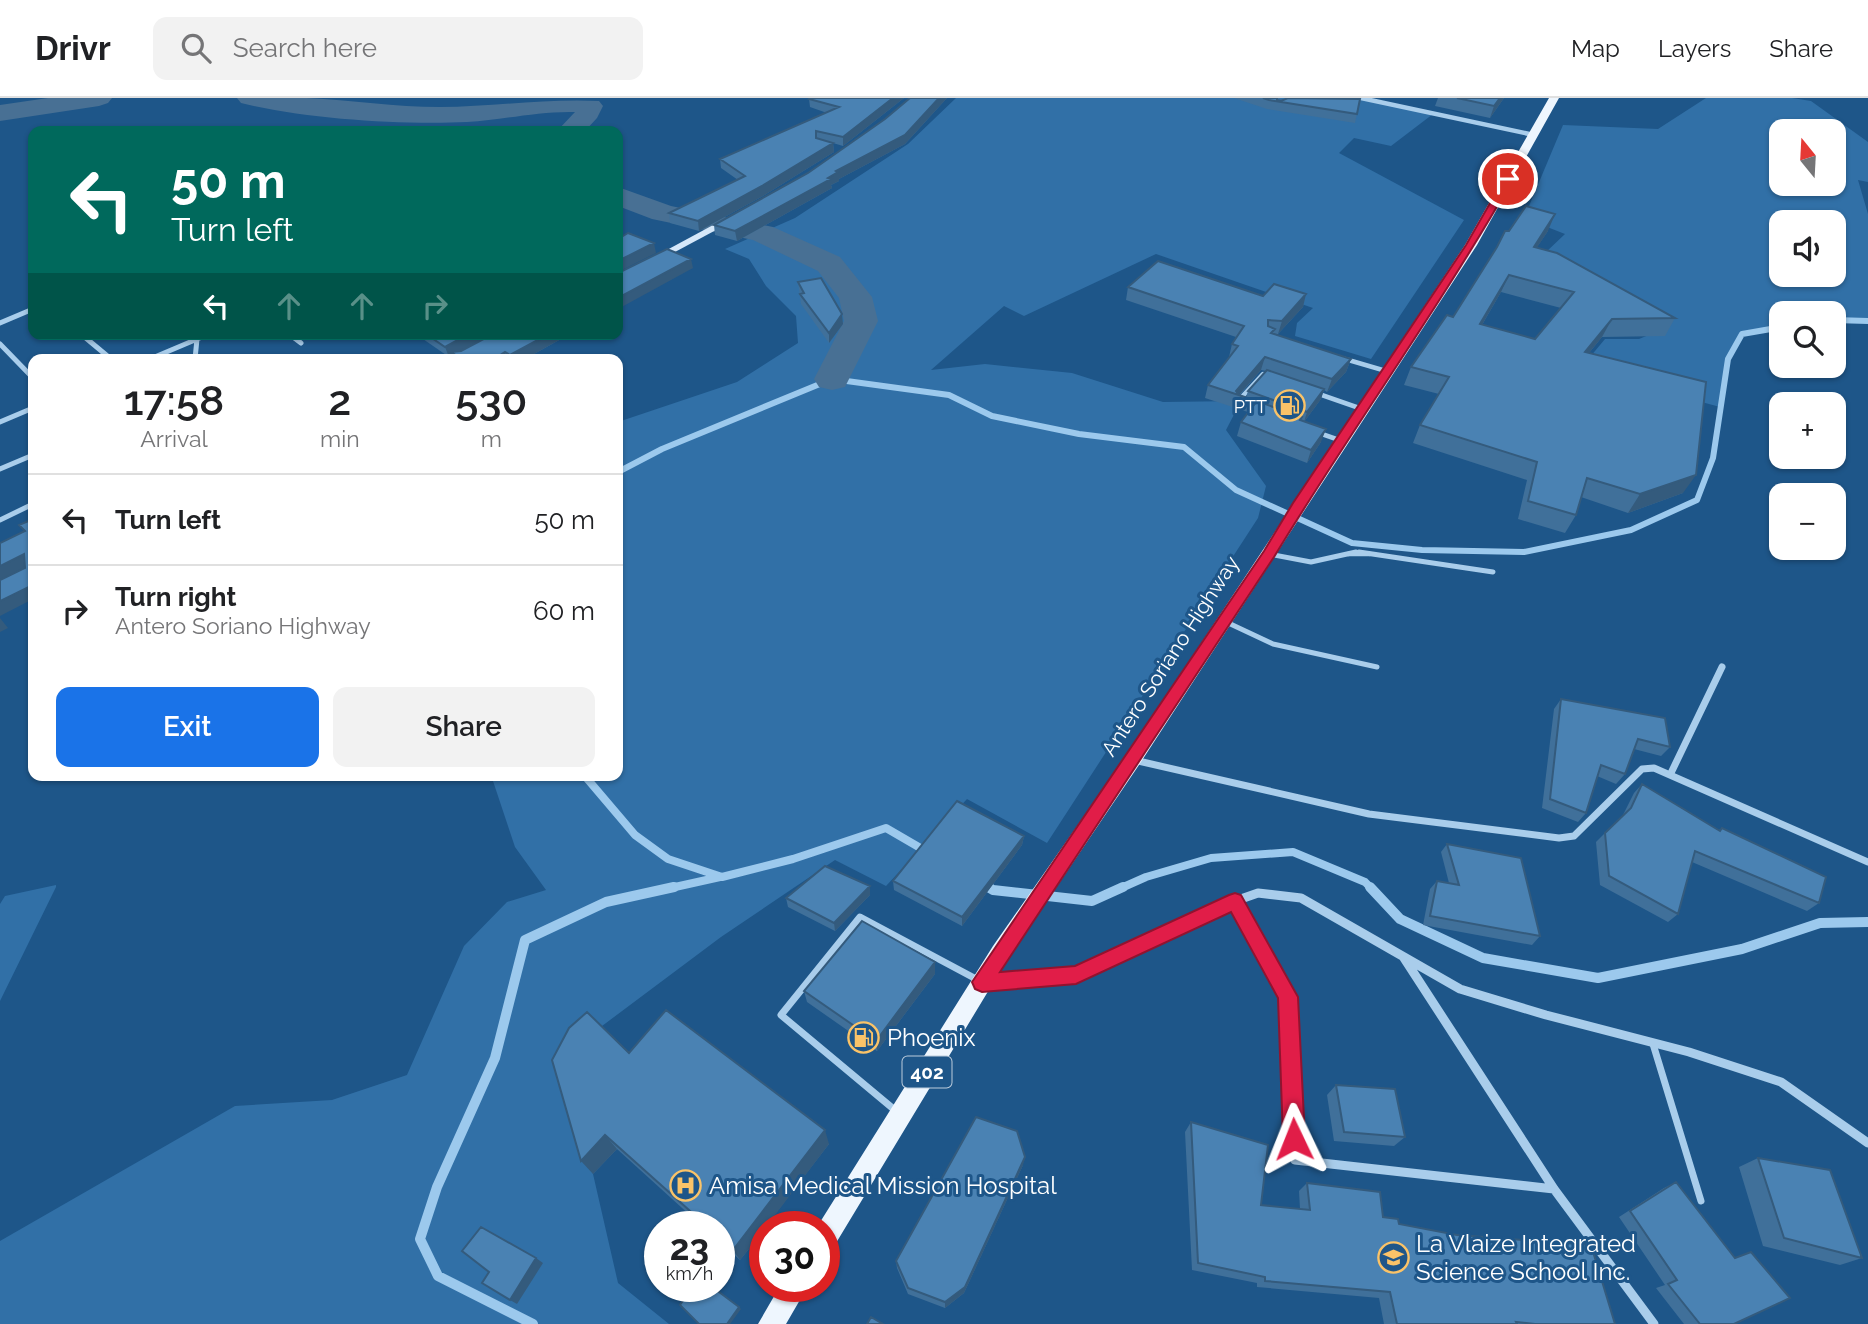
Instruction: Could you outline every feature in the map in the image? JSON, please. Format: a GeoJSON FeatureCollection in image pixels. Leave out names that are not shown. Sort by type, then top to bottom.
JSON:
{"type":"FeatureCollection","features":[{"type":"Feature","properties":{"kind":"main road","name":"Antero Soriano Highway"},"geometry":{"type":"LineString","coordinates":[[840,1213],[1031,906],[1133,760],[1269,554],[1297,506],[1471,245],[1554,98]]}},
{"type":"Feature","properties":{"kind":"main road"},"geometry":{"type":"LineString","coordinates":[[771,1324],[784,1302]]}},
{"type":"Feature","properties":{"kind":"street"},"geometry":{"type":"LineString","coordinates":[[1360,98],[1534,135]]}},
{"type":"Feature","properties":{"kind":"street"},"geometry":{"type":"LineString","coordinates":[[653,260],[738,215]]}},
{"type":"Feature","properties":{"kind":"street"},"geometry":{"type":"LineString","coordinates":[[0,323],[28,311]]}},
{"type":"Feature","properties":{"kind":"street"},"geometry":{"type":"LineString","coordinates":[[88,340],[105,354]]}},
{"type":"Feature","properties":{"kind":"street"},"geometry":{"type":"LineString","coordinates":[[162,354],[195,340]]}},
{"type":"Feature","properties":{"kind":"street"},"geometry":{"type":"LineString","coordinates":[[297,340],[301,343]]}},
{"type":"Feature","properties":{"kind":"street"},"geometry":{"type":"LineString","coordinates":[[0,344],[28,373]]}},
{"type":"Feature","properties":{"kind":"street"},"geometry":{"type":"LineString","coordinates":[[0,422],[28,410]]}},
{"type":"Feature","properties":{"kind":"street"},"geometry":{"type":"LineString","coordinates":[[0,469],[28,456]]}},
{"type":"Feature","properties":{"kind":"street"},"geometry":{"type":"LineString","coordinates":[[0,520],[28,506]]}},
{"type":"Feature","properties":{"kind":"street"},"geometry":{"type":"LineString","coordinates":[[1671,774],[1722,667]]}},
{"type":"Feature","properties":{"kind":"street"},"geometry":{"type":"LineString","coordinates":[[1133,760],[1368,814],[1559,838],[1574,836],[1642,769],[1654,768],[1868,862]]}},
{"type":"Feature","properties":{"kind":"street"},"geometry":{"type":"LineString","coordinates":[[982,982],[1076,975],[1235,901],[1258,893],[1301,898],[1460,989],[1546,1016],[1653,1042],[1781,1083],[1868,1143]]}},
{"type":"Feature","properties":{"kind":"street"},"geometry":{"type":"LineString","coordinates":[[1235,901],[1288,997],[1295,1160],[1554,1189]]}},
{"type":"Feature","properties":{"kind":"street"},"geometry":{"type":"LineString","coordinates":[[1402,956],[1554,1189],[1654,1324]]}},
{"type":"Feature","properties":{"kind":"lane"},"geometry":{"type":"LineString","coordinates":[[1339,357],[1388,371]]}},
{"type":"Feature","properties":{"kind":"lane"},"geometry":{"type":"LineString","coordinates":[[1237,403],[1263,374],[1275,379]]}},
{"type":"Feature","properties":{"kind":"lane"},"geometry":{"type":"LineString","coordinates":[[1313,392],[1363,410]]}},
{"type":"Feature","properties":{"kind":"lane"},"geometry":{"type":"LineString","coordinates":[[1316,432],[1342,441]]}},
{"type":"Feature","properties":{"kind":"lane"},"geometry":{"type":"LineString","coordinates":[[1269,554],[1311,562],[1357,552],[1493,572]]}},
{"type":"Feature","properties":{"kind":"lane"},"geometry":{"type":"LineString","coordinates":[[1224,621],[1273,644],[1377,667]]}},
{"type":"Feature","properties":{"kind":"lane"},"geometry":{"type":"LineString","coordinates":[[901,1115],[781,1015],[860,917],[982,982]]}},
{"type":"Feature","properties":{"kind":"lane"},"geometry":{"type":"LineString","coordinates":[[1653,1042],[1701,1201]]}},
{"type":"Feature","properties":{"kind":"shaded area"},"geometry":{"type":"Polygon","coordinates":[[[956,98],[1360,98],[1433,114],[1391,146],[1354,138],[1339,153],[1464,220],[1371,359],[1295,336],[1297,323],[1313,308],[1156,254],[1024,316],[1004,306],[931,370],[985,364],[1072,373],[1163,402],[1241,401],[1226,430],[1266,486],[1258,518],[1047,843],[967,799],[886,886],[835,860],[721,937],[598,1029],[564,1076],[593,1174],[618,1283],[669,1324],[0,1324],[0,1241],[235,1106],[332,1100],[407,1075],[464,946],[507,902],[546,890],[515,847],[493,781],[623,781],[623,420],[737,382],[798,343],[796,316],[766,286],[749,259],[725,249],[795,218],[908,144],[956,98]]]}},
{"type":"Feature","properties":{"kind":"shaded area"},"geometry":{"type":"Polygon","coordinates":[[[1706,98],[1792,98],[1811,101],[1836,119],[1769,119],[1769,196],[1846,196],[1846,126],[1868,142],[1868,182],[1858,180],[1868,214],[1868,321],[1846,320],[1846,301],[1769,301],[1769,329],[1742,334],[1728,359],[1720,407],[1580,369],[1605,339],[1639,339],[1661,330],[1545,253],[1565,234],[1524,218],[1563,125],[1658,129],[1706,98]]]}},
{"type":"Feature","properties":{"kind":"shaded area"},"geometry":{"type":"Polygon","coordinates":[[[56,885],[0,1001],[0,904],[5,896],[56,885]]]}},
{"type":"Feature","properties":{"kind":"building"},"geometry":{"type":"Polygon","coordinates":[[[810,98],[893,98],[843,137],[816,131],[816,138],[833,143],[698,221],[669,213],[745,176],[720,159],[839,107],[810,98]]]}},
{"type":"Feature","properties":{"kind":"building"},"geometry":{"type":"Polygon","coordinates":[[[910,98],[939,98],[905,135],[836,171],[838,172],[828,178],[831,179],[735,231],[714,225],[808,173],[885,119],[910,98]]]}},
{"type":"Feature","properties":{"kind":"building"},"geometry":{"type":"Polygon","coordinates":[[[1263,98],[1277,98],[1281,101],[1288,98],[1360,99],[1357,114],[1263,98]]]}},
{"type":"Feature","properties":{"kind":"building"},"geometry":{"type":"Polygon","coordinates":[[[1457,98],[1500,98],[1494,106],[1457,98]]]}},
{"type":"Feature","properties":{"kind":"building"},"geometry":{"type":"Polygon","coordinates":[[[1526,206],[1555,214],[1534,247],[1557,253],[1675,318],[1612,319],[1585,352],[1706,382],[1696,475],[1640,494],[1587,478],[1576,515],[1528,501],[1537,462],[1420,425],[1449,377],[1411,367],[1447,315],[1453,317],[1505,231],[1509,231],[1526,206]],[[1509,275],[1480,324],[1535,339],[1574,292],[1509,275]]]}},
{"type":"Feature","properties":{"kind":"building"},"geometry":{"type":"Polygon","coordinates":[[[628,233],[654,243],[623,258],[623,236],[628,233]]]}},
{"type":"Feature","properties":{"kind":"building"},"geometry":{"type":"Polygon","coordinates":[[[667,249],[691,259],[623,295],[623,271],[667,249]]]}},
{"type":"Feature","properties":{"kind":"building"},"geometry":{"type":"Polygon","coordinates":[[[1158,261],[1263,296],[1274,284],[1306,294],[1282,321],[1268,320],[1268,326],[1275,329],[1271,333],[1351,359],[1332,379],[1265,357],[1236,391],[1244,397],[1208,385],[1238,346],[1232,344],[1244,326],[1128,287],[1158,261]]]}},
{"type":"Feature","properties":{"kind":"building"},"geometry":{"type":"Polygon","coordinates":[[[821,278],[842,314],[829,333],[800,294],[804,293],[798,282],[821,278]]]}},
{"type":"Feature","properties":{"kind":"building"},"geometry":{"type":"Polygon","coordinates":[[[435,340],[458,340],[445,347],[435,340]]]}},
{"type":"Feature","properties":{"kind":"building"},"geometry":{"type":"Polygon","coordinates":[[[482,340],[538,340],[512,354],[451,352],[461,351],[482,340]]]}},
{"type":"Feature","properties":{"kind":"building"},"geometry":{"type":"Polygon","coordinates":[[[1267,370],[1324,389],[1307,412],[1248,391],[1267,370]]]}},
{"type":"Feature","properties":{"kind":"building"},"geometry":{"type":"Polygon","coordinates":[[[1257,401],[1326,429],[1311,450],[1241,422],[1257,401]]]}},
{"type":"Feature","properties":{"kind":"building"},"geometry":{"type":"Polygon","coordinates":[[[28,521],[28,587],[0,601],[0,580],[25,568],[24,554],[0,566],[0,543],[25,531],[19,525],[28,521]]]}},
{"type":"Feature","properties":{"kind":"building"},"geometry":{"type":"Polygon","coordinates":[[[1561,699],[1665,718],[1670,747],[1638,739],[1625,774],[1601,765],[1586,813],[1550,799],[1561,699]]]}},
{"type":"Feature","properties":{"kind":"building"},"geometry":{"type":"Polygon","coordinates":[[[1642,784],[1720,831],[1722,828],[1826,877],[1819,903],[1695,851],[1678,914],[1609,876],[1605,833],[1631,808],[1642,784]]]}},
{"type":"Feature","properties":{"kind":"building"},"geometry":{"type":"Polygon","coordinates":[[[957,801],[1024,836],[962,917],[893,881],[957,801]]]}},
{"type":"Feature","properties":{"kind":"building"},"geometry":{"type":"Polygon","coordinates":[[[1447,844],[1521,858],[1540,936],[1430,916],[1437,881],[1459,885],[1447,844]]]}},
{"type":"Feature","properties":{"kind":"building"},"geometry":{"type":"Polygon","coordinates":[[[825,866],[870,886],[834,923],[786,898],[825,866]]]}},
{"type":"Feature","properties":{"kind":"building"},"geometry":{"type":"Polygon","coordinates":[[[862,921],[935,962],[876,1041],[804,991],[862,921]]]}},
{"type":"Feature","properties":{"kind":"building"},"geometry":{"type":"Polygon","coordinates":[[[666,1010],[825,1130],[763,1211],[749,1211],[749,1229],[735,1247],[735,1211],[690,1211],[605,1135],[581,1161],[552,1060],[569,1028],[587,1012],[629,1053],[666,1010]]]}},
{"type":"Feature","properties":{"kind":"building"},"geometry":{"type":"Polygon","coordinates":[[[1336,1085],[1395,1089],[1405,1137],[1344,1132],[1336,1085]]]}},
{"type":"Feature","properties":{"kind":"building"},"geometry":{"type":"Polygon","coordinates":[[[976,1117],[1017,1131],[1025,1157],[965,1287],[945,1302],[908,1288],[896,1261],[976,1117]]]}},
{"type":"Feature","properties":{"kind":"building"},"geometry":{"type":"Polygon","coordinates":[[[1191,1122],[1268,1145],[1261,1205],[1310,1210],[1307,1183],[1380,1192],[1383,1217],[1398,1219],[1399,1224],[1457,1235],[1591,1245],[1615,1324],[1397,1324],[1390,1292],[1265,1281],[1265,1277],[1198,1263],[1191,1122]]]}},
{"type":"Feature","properties":{"kind":"building"},"geometry":{"type":"Polygon","coordinates":[[[1758,1158],[1830,1170],[1862,1258],[1784,1238],[1758,1158]]]}},
{"type":"Feature","properties":{"kind":"building"},"geometry":{"type":"Polygon","coordinates":[[[1676,1182],[1735,1258],[1751,1252],[1790,1298],[1734,1324],[1700,1324],[1668,1284],[1677,1280],[1630,1211],[1676,1182]]]}},
{"type":"Feature","properties":{"kind":"building"},"geometry":{"type":"Polygon","coordinates":[[[481,1227],[536,1258],[510,1300],[482,1283],[489,1272],[462,1251],[481,1227]]]}},
{"type":"Feature","properties":{"kind":"building"},"geometry":{"type":"Polygon","coordinates":[[[682,1302],[732,1302],[739,1307],[727,1324],[699,1324],[680,1305],[682,1302]]]}},
{"type":"Feature","properties":{"kind":"building"},"geometry":{"type":"Polygon","coordinates":[[[871,1317],[883,1324],[867,1324],[871,1317]]]}},
{"type":"Feature","properties":{"kind":"waterway"},"geometry":{"type":"LineString","coordinates":[[0,113],[99,98]]}},
{"type":"Feature","properties":{"kind":"waterway"},"geometry":{"type":"LineString","coordinates":[[250,98],[331,109],[413,115],[483,113],[544,104],[590,106],[588,113],[575,126]]}},
{"type":"Feature","properties":{"kind":"waterway"},"geometry":{"type":"LineString","coordinates":[[623,198],[663,213],[762,233],[829,264],[855,297],[861,321],[832,379]]}},
{"type":"Feature","properties":{"kind":"waterway"},"geometry":{"type":"LineString","coordinates":[[1846,320],[1868,321]]}},
{"type":"Feature","properties":{"kind":"waterway"},"geometry":{"type":"LineString","coordinates":[[623,469],[662,449],[832,379],[949,395],[992,416],[1079,434],[1184,447],[1236,490],[1352,543],[1422,550],[1524,552],[1631,530],[1697,500],[1713,458],[1728,359],[1742,334],[1769,329]]}},
{"type":"Feature","properties":{"kind":"waterway"},"geometry":{"type":"LineString","coordinates":[[589,781],[635,835],[668,859],[722,877],[793,859],[886,828],[929,853]]}},
{"type":"Feature","properties":{"kind":"waterway"},"geometry":{"type":"LineString","coordinates":[[1119,889],[1146,877],[1211,858],[1293,852],[1365,882],[1370,887]]}},
{"type":"Feature","properties":{"kind":"waterway"},"geometry":{"type":"LineString","coordinates":[[666,889],[720,877]]}},
{"type":"Feature","properties":{"kind":"waterway"},"geometry":{"type":"LineString","coordinates":[[983,884],[991,889]]}},
{"type":"Feature","properties":{"kind":"waterway"},"geometry":{"type":"LineString","coordinates":[[533,1324],[438,1276],[420,1239],[437,1187],[495,1058],[525,940],[606,902],[674,887]]}},
{"type":"Feature","properties":{"kind":"waterway"},"geometry":{"type":"LineString","coordinates":[[988,887],[993,890],[1092,901],[1123,887]]}},
{"type":"Feature","properties":{"kind":"waterway"},"geometry":{"type":"LineString","coordinates":[[1370,887],[1400,919],[1483,958],[1598,978],[1742,949],[1820,923],[1868,922]]}},
{"type":"Feature","properties":{"kind":"place","name":"PTT"},"geometry":{"type":"Point","coordinates":[1290,406]}},
{"type":"Feature","properties":{"kind":"place","name":"Phoenix"},"geometry":{"type":"Point","coordinates":[864,1037]}},
{"type":"Feature","properties":{"kind":"place","name":"Amisa Medical Mission Hospital"},"geometry":{"type":"Point","coordinates":[686,1185]}},
{"type":"Feature","properties":{"kind":"place","name":"La Vlaize Integrated Science School Inc."},"geometry":{"type":"Point","coordinates":[1393,1257]}},
{"type":"Feature","properties":{"kind":"route"},"geometry":{"type":"LineString","coordinates":[[1294,1139],[1288,997],[1235,901],[1076,975],[982,982],[1269,554],[1297,506],[1471,245],[1508,179]]}}]}
